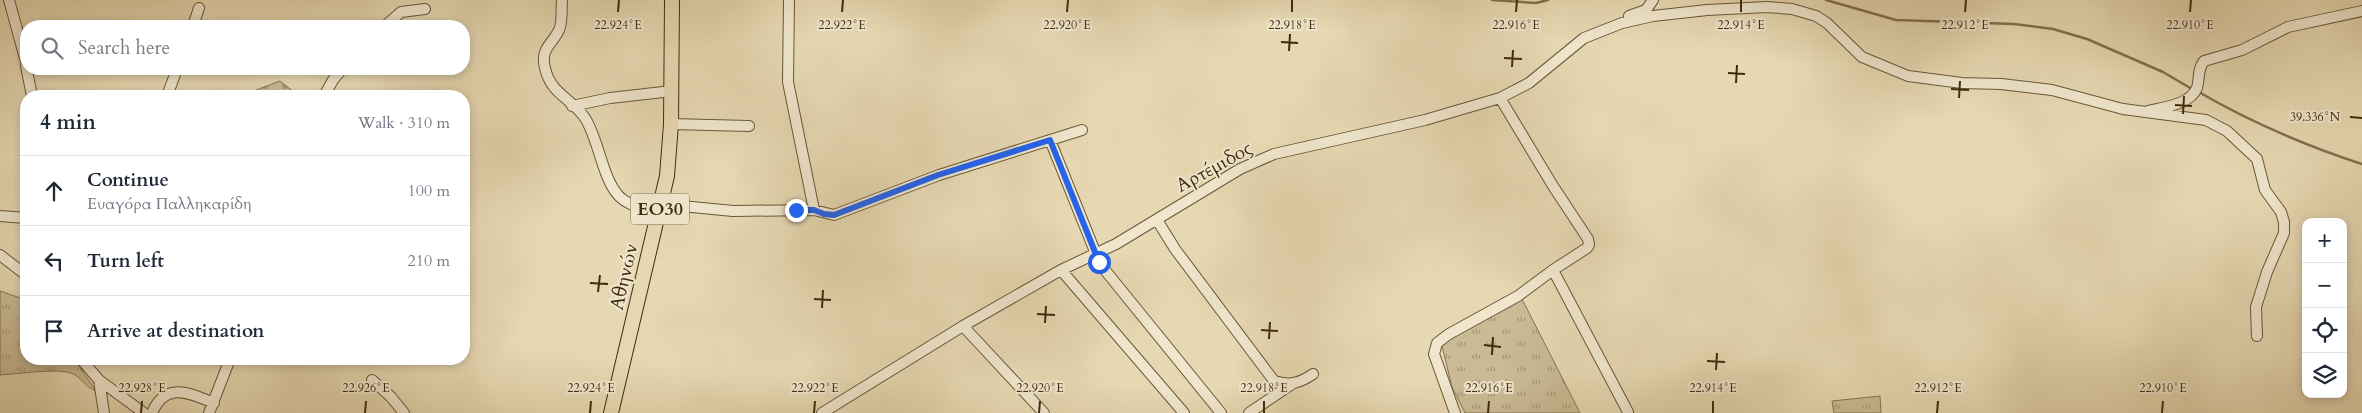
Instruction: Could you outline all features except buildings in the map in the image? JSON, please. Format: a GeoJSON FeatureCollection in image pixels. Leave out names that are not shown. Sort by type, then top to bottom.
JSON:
{"type":"FeatureCollection","features":[{"type":"Feature","properties":{"kind":"main road","name":"Αθηνών"},"geometry":{"type":"LineString","coordinates":[[611,413],[660,210],[670,155],[672,0]]}},
{"type":"Feature","properties":{"kind":"street"},"geometry":{"type":"LineString","coordinates":[[9,0],[20,40]]}},
{"type":"Feature","properties":{"kind":"street"},"geometry":{"type":"LineString","coordinates":[[562,0],[559,31],[548,44],[544,55],[545,67],[558,93],[585,118],[598,145],[608,178],[616,194],[621,199],[660,210],[814,210],[834,215],[938,175],[1082,130]]}},
{"type":"Feature","properties":{"kind":"street"},"geometry":{"type":"LineString","coordinates":[[789,0],[788,82],[814,210]]}},
{"type":"Feature","properties":{"kind":"street"},"geometry":{"type":"LineString","coordinates":[[1595,32],[1606,24],[1646,10],[1653,0]]}},
{"type":"Feature","properties":{"kind":"street","name":"Αρτέμιδος"},"geometry":{"type":"LineString","coordinates":[[822,413],[963,326],[1061,270],[1096,254],[1157,220],[1235,172],[1259,160],[1302,147],[1426,120],[1500,98],[1529,82],[1584,38],[1595,32],[1653,16],[1707,10],[1767,7],[1792,9],[1816,16],[1827,22],[1862,57],[1908,76],[1962,83],[2032,87],[2142,112],[2206,120],[2227,131],[2257,159],[2264,190],[2281,212],[2284,222],[2284,233],[2266,272],[2256,307],[2257,336]]}},
{"type":"Feature","properties":{"kind":"street"},"geometry":{"type":"LineString","coordinates":[[195,20],[199,8]]}},
{"type":"Feature","properties":{"kind":"street"},"geometry":{"type":"LineString","coordinates":[[391,20],[401,12],[425,9]]}},
{"type":"Feature","properties":{"kind":"street"},"geometry":{"type":"LineString","coordinates":[[2142,112],[2190,97],[2197,87],[2198,73],[2204,61],[2242,50],[2288,27],[2362,11]]}},
{"type":"Feature","properties":{"kind":"street"},"geometry":{"type":"LineString","coordinates":[[28,75],[31,90]]}},
{"type":"Feature","properties":{"kind":"street"},"geometry":{"type":"LineString","coordinates":[[170,90],[175,75]]}},
{"type":"Feature","properties":{"kind":"street"},"geometry":{"type":"LineString","coordinates":[[327,90],[337,75]]}},
{"type":"Feature","properties":{"kind":"street"},"geometry":{"type":"LineString","coordinates":[[572,106],[610,98],[672,91]]}},
{"type":"Feature","properties":{"kind":"street"},"geometry":{"type":"LineString","coordinates":[[1455,413],[1434,354],[1437,343],[1445,336],[1518,296],[1587,248],[1589,243],[1500,98]]}},
{"type":"Feature","properties":{"kind":"street"},"geometry":{"type":"LineString","coordinates":[[671,124],[749,126]]}},
{"type":"Feature","properties":{"kind":"street"},"geometry":{"type":"LineString","coordinates":[[1050,140],[1096,254],[1109,276],[1221,413]]}},
{"type":"Feature","properties":{"kind":"street"},"geometry":{"type":"LineString","coordinates":[[0,216],[20,218]]}},
{"type":"Feature","properties":{"kind":"street"},"geometry":{"type":"LineString","coordinates":[[1157,220],[1175,249],[1274,381],[1292,384]]}},
{"type":"Feature","properties":{"kind":"street"},"geometry":{"type":"LineString","coordinates":[[0,255],[20,270]]}},
{"type":"Feature","properties":{"kind":"street"},"geometry":{"type":"LineString","coordinates":[[1061,270],[1184,413]]}},
{"type":"Feature","properties":{"kind":"street"},"geometry":{"type":"LineString","coordinates":[[1553,270],[1628,412]]}},
{"type":"Feature","properties":{"kind":"street"},"geometry":{"type":"LineString","coordinates":[[963,326],[1044,413]]}},
{"type":"Feature","properties":{"kind":"street"},"geometry":{"type":"LineString","coordinates":[[86,365],[99,380],[144,413]]}},
{"type":"Feature","properties":{"kind":"street"},"geometry":{"type":"LineString","coordinates":[[209,413],[228,365]]}},
{"type":"Feature","properties":{"kind":"street"},"geometry":{"type":"LineString","coordinates":[[1250,413],[1292,384],[1300,382],[1313,374]]}},
{"type":"Feature","properties":{"kind":"street"},"geometry":{"type":"LineString","coordinates":[[99,380],[104,413]]}},
{"type":"Feature","properties":{"kind":"street"},"geometry":{"type":"LineString","coordinates":[[372,380],[391,397],[404,413]]}},
{"type":"Feature","properties":{"kind":"street"},"geometry":{"type":"LineString","coordinates":[[152,413],[162,396],[168,393],[193,394],[214,403]]}},
{"type":"Feature","properties":{"kind":"green space"},"geometry":{"type":"Polygon","coordinates":[[[280,81],[291,90],[256,90],[280,81]]]}},
{"type":"Feature","properties":{"kind":"green space"},"geometry":{"type":"Polygon","coordinates":[[[0,291],[20,298],[20,365],[78,365],[96,391],[75,375],[65,372],[47,371],[0,375],[0,291]]]}},
{"type":"Feature","properties":{"kind":"green space"},"geometry":{"type":"Polygon","coordinates":[[[1521,297],[1580,413],[1465,413],[1452,387],[1441,342],[1521,297]]]}},
{"type":"Feature","properties":{"kind":"green space"},"geometry":{"type":"Polygon","coordinates":[[[1880,396],[1881,413],[1834,413],[1832,401],[1880,396]]]}},
{"type":"Feature","properties":{"kind":"waterway"},"geometry":{"type":"LineString","coordinates":[[1492,0],[1536,3],[1548,0]]}},
{"type":"Feature","properties":{"kind":"waterway"},"geometry":{"type":"LineString","coordinates":[[1826,0],[1896,20],[2014,24],[2053,29],[2087,39],[2163,72],[2192,89]]}},
{"type":"Feature","properties":{"kind":"waterway"},"geometry":{"type":"LineString","coordinates":[[2197,91],[2237,113],[2278,132],[2362,164]]}},
{"type":"Feature","properties":{"kind":"route"},"geometry":{"type":"LineString","coordinates":[[796,210],[814,210],[834,215],[938,175],[1050,140],[1099,262]]}}]}
